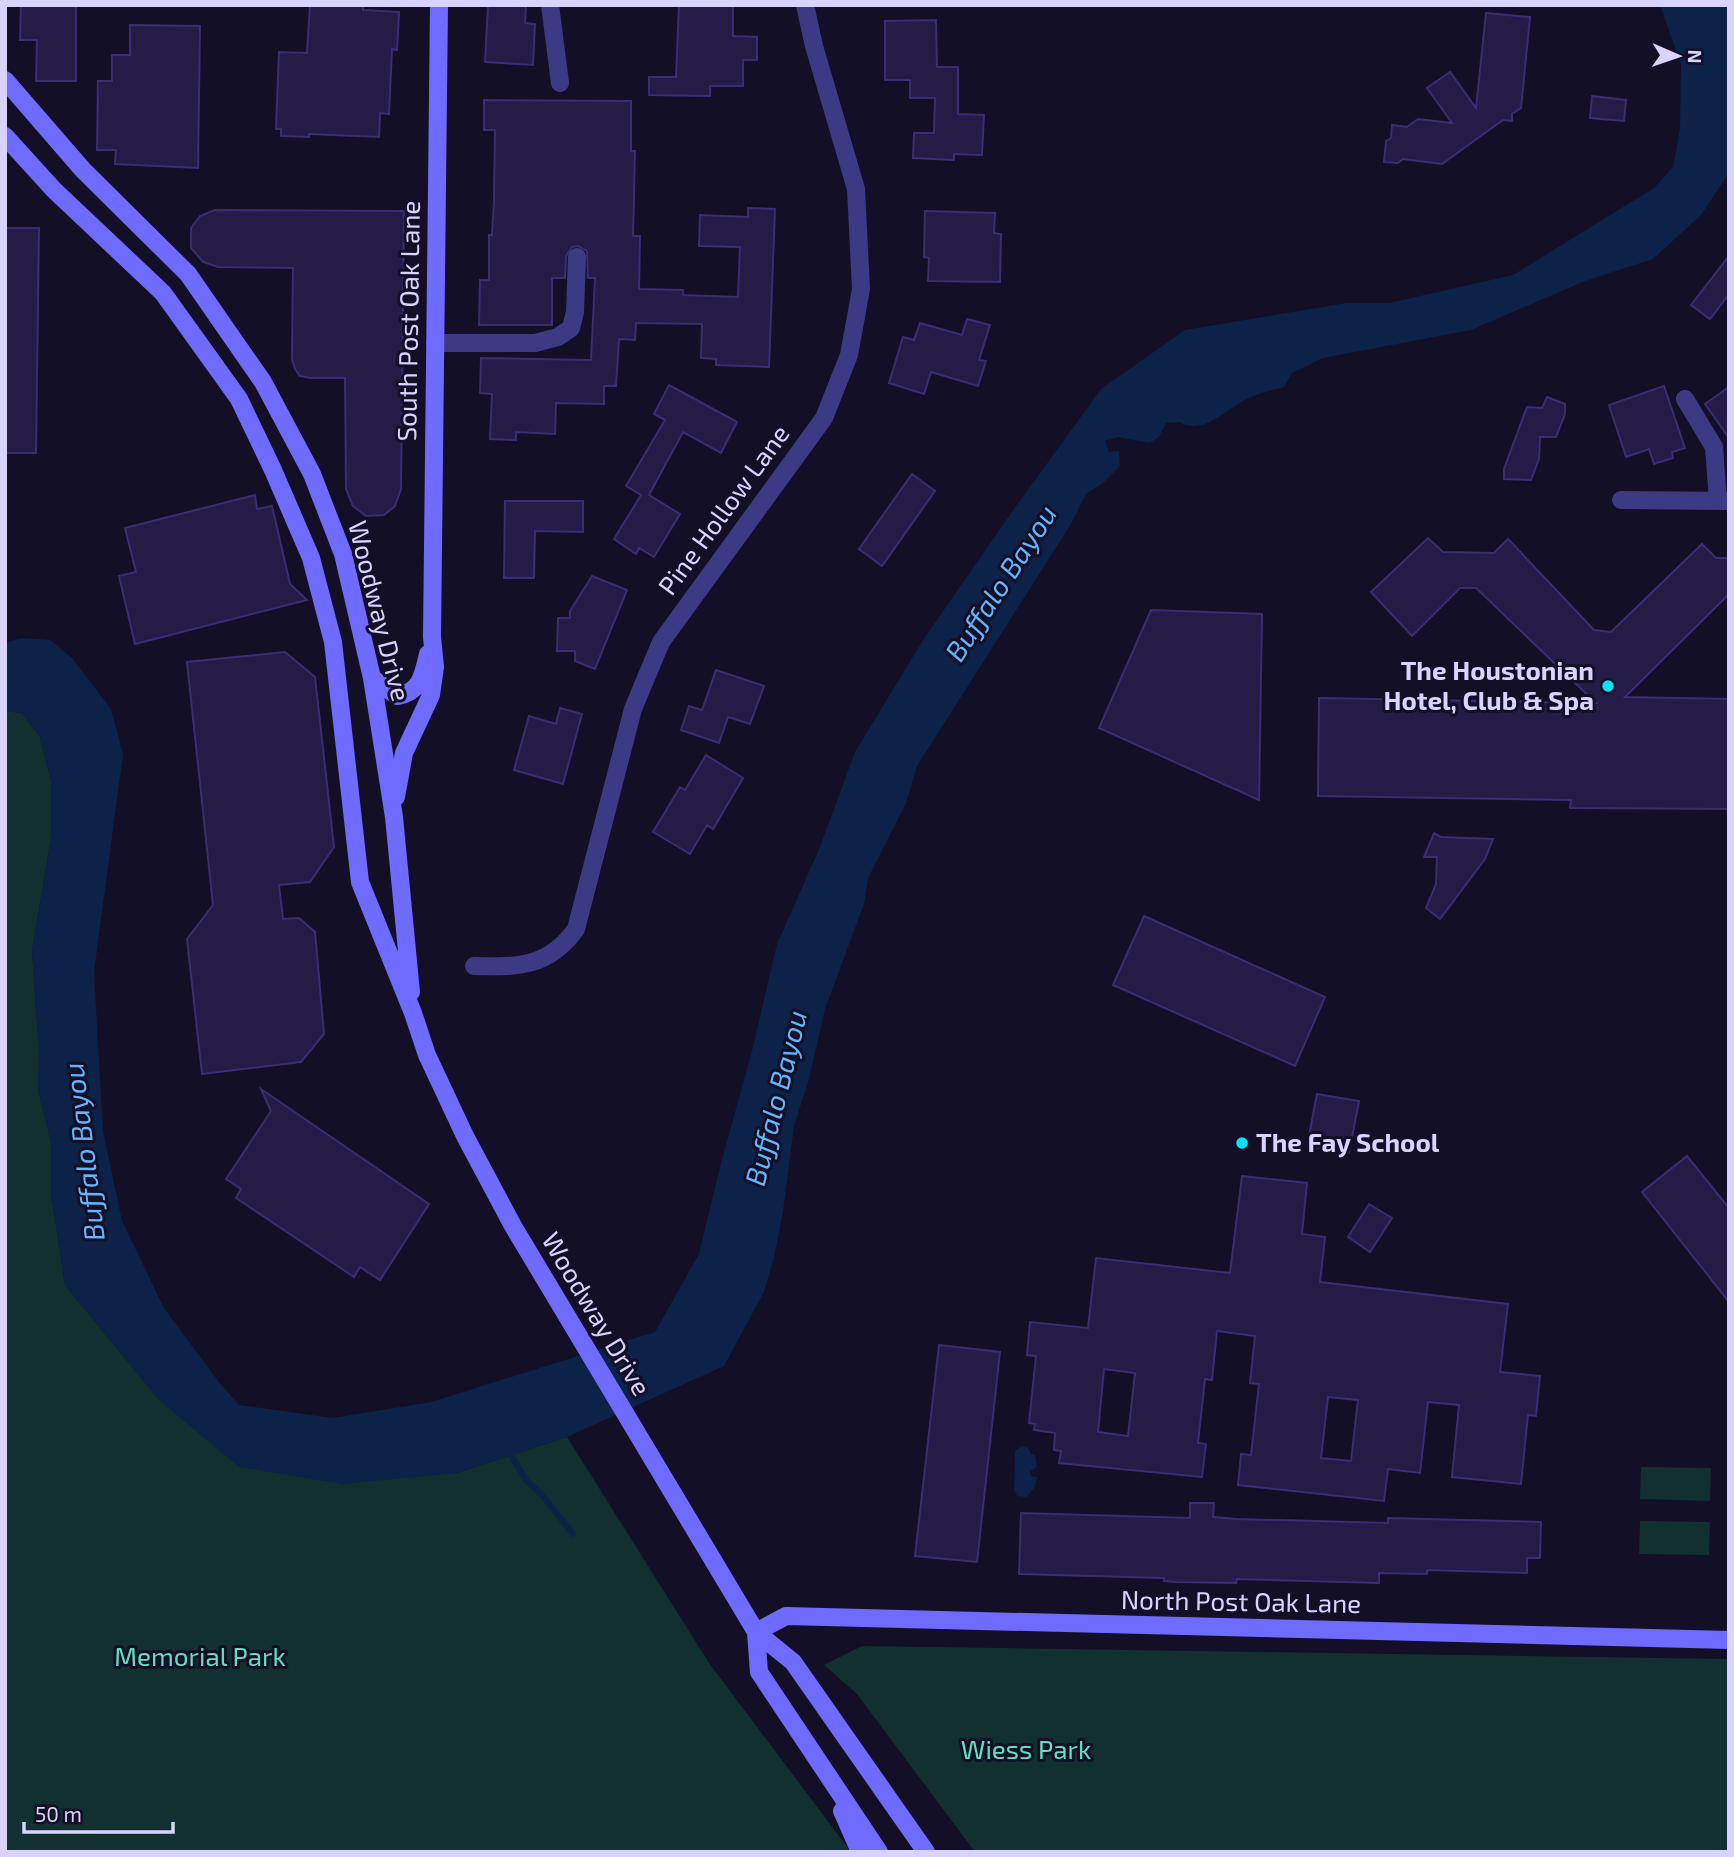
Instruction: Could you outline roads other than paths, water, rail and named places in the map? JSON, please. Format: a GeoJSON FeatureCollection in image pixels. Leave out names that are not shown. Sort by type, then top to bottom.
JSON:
{"type":"FeatureCollection","features":[{"type":"Feature","properties":{"kind":"main road","name":"South Post Oak Lane"},"geometry":{"type":"LineString","coordinates":[[394,817],[404,753],[431,695],[435,667],[432,637],[439,5]]}},
{"type":"Feature","properties":{"kind":"main road","name":"Woodway Drive"},"geometry":{"type":"LineString","coordinates":[[5,80],[83,170],[188,274],[263,382],[312,474],[343,554],[372,678],[394,817],[413,1013]]}},
{"type":"Feature","properties":{"kind":"main road","name":"Woodway Drive"},"geometry":{"type":"LineString","coordinates":[[5,135],[54,190],[163,293],[239,399],[274,470],[311,558],[327,618],[333,642],[360,882],[413,1013],[427,1055],[465,1136],[513,1226],[756,1632],[793,1662],[926,1852]]}},
{"type":"Feature","properties":{"kind":"main road"},"geometry":{"type":"LineString","coordinates":[[89,223],[113,200]]}},
{"type":"Feature","properties":{"kind":"main road"},"geometry":{"type":"LineString","coordinates":[[239,399],[263,382]]}},
{"type":"Feature","properties":{"kind":"main road"},"geometry":{"type":"LineString","coordinates":[[327,618],[356,610]]}},
{"type":"Feature","properties":{"kind":"main road","name":"South Post Oak Lane"},"geometry":{"type":"LineString","coordinates":[[372,678],[397,696],[410,694],[418,685],[432,637]]}},
{"type":"Feature","properties":{"kind":"main road","name":"North Post Oak Lane"},"geometry":{"type":"LineString","coordinates":[[756,1632],[786,1616],[1729,1640]]}},
{"type":"Feature","properties":{"kind":"main road","name":"Woodway Drive"},"geometry":{"type":"LineString","coordinates":[[756,1632],[759,1672],[879,1852]]}},
{"type":"Feature","properties":{"kind":"main road"},"geometry":{"type":"LineString","coordinates":[[826,1772],[860,1852]]}},
{"type":"Feature","properties":{"kind":"street"},"geometry":{"type":"LineString","coordinates":[[550,5],[560,83]]}},
{"type":"Feature","properties":{"kind":"street","name":"Pine Hollow Lane"},"geometry":{"type":"LineString","coordinates":[[474,967],[513,967],[537,962],[566,942],[576,929],[633,709],[661,642],[824,418],[849,355],[861,289],[856,189],[814,46],[805,5]]}},
{"type":"Feature","properties":{"kind":"street"},"geometry":{"type":"LineString","coordinates":[[435,343],[535,343],[558,337],[571,328],[575,312],[577,257]]}},
{"type":"Feature","properties":{"kind":"street"},"geometry":{"type":"LineString","coordinates":[[1621,500],[1723,501],[1714,447],[1685,398]]}},
{"type":"Feature","properties":{"kind":"water","name":"Buffalo Bayou"},"geometry":{"type":"Polygon","coordinates":[[[1660,5],[1729,5],[1729,173],[1701,215],[1653,259],[1585,281],[1471,330],[1323,358],[1292,373],[1284,387],[1251,397],[1207,423],[1189,426],[1180,422],[1166,423],[1159,437],[1150,443],[1118,437],[1105,441],[1109,452],[1119,451],[1120,466],[1103,483],[1086,494],[1071,524],[917,766],[906,803],[868,878],[864,904],[825,1009],[809,1079],[794,1126],[783,1212],[764,1292],[724,1366],[567,1437],[457,1473],[343,1484],[239,1467],[160,1401],[65,1285],[51,1193],[51,1142],[38,1089],[39,1050],[32,951],[51,838],[51,780],[40,737],[22,713],[5,711],[5,643],[21,638],[50,640],[72,658],[111,709],[123,754],[94,972],[103,1131],[122,1221],[164,1308],[239,1405],[333,1418],[431,1402],[655,1332],[699,1254],[777,944],[820,847],[855,752],[923,640],[1101,389],[1185,330],[1347,303],[1389,303],[1513,275],[1654,188],[1673,167],[1680,128],[1681,64],[1660,5]]]}},
{"type":"Feature","properties":{"kind":"water"},"geometry":{"type":"Polygon","coordinates":[[[1022,1446],[1035,1455],[1037,1467],[1030,1471],[1031,1476],[1037,1477],[1035,1487],[1026,1497],[1017,1496],[1014,1489],[1015,1451],[1022,1446]]]}},
{"type":"Feature","properties":{"kind":"waterway"},"geometry":{"type":"LineString","coordinates":[[508,1450],[526,1480],[543,1496],[573,1534]]}},
{"type":"Feature","properties":{"kind":"place","name":"The Houstonian Hotel, Club & Spa"},"geometry":{"type":"Point","coordinates":[1608,686]}},
{"type":"Feature","properties":{"kind":"place","name":"The Fay School"},"geometry":{"type":"Point","coordinates":[1242,1143]}},
{"type":"Feature","properties":{"kind":"park label","name":"Memorial Park"},"geometry":{"type":"Point","coordinates":[200,1657]}},
{"type":"Feature","properties":{"kind":"park label","name":"Wiess Park"},"geometry":{"type":"Point","coordinates":[1026,1750]}}]}
